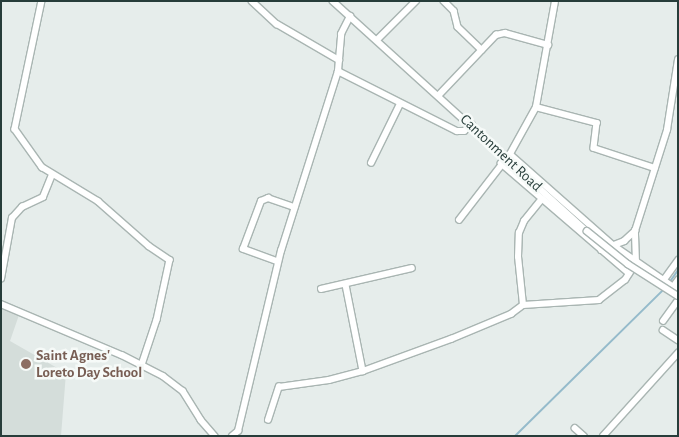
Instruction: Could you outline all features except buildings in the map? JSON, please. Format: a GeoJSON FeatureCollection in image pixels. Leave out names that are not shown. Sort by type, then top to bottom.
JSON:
{"type":"FeatureCollection","features":[{"type":"Feature","properties":{"kind":"street"},"geometry":{"type":"LineString","coordinates":[[42,1],[14,126],[34,159],[52,175],[98,201],[148,246],[170,260],[157,320],[142,365]]}},
{"type":"Feature","properties":{"kind":"street"},"geometry":{"type":"LineString","coordinates":[[252,1],[277,24],[339,60]]}},
{"type":"Feature","properties":{"kind":"street","name":"Cantonment Road"},"geometry":{"type":"LineString","coordinates":[[333,1],[508,156],[587,231],[628,264],[678,296]]}},
{"type":"Feature","properties":{"kind":"street"},"geometry":{"type":"LineString","coordinates":[[377,40],[416,1]]}},
{"type":"Feature","properties":{"kind":"street"},"geometry":{"type":"LineString","coordinates":[[444,1],[454,10],[458,27],[482,50]]}},
{"type":"Feature","properties":{"kind":"street"},"geometry":{"type":"LineString","coordinates":[[459,220],[500,163],[508,156],[536,107],[555,1]]}},
{"type":"Feature","properties":{"kind":"street"},"geometry":{"type":"LineString","coordinates":[[232,436],[238,431],[278,262],[338,70],[341,34],[350,16]]}},
{"type":"Feature","properties":{"kind":"street"},"geometry":{"type":"LineString","coordinates":[[439,95],[496,35],[505,33],[548,44]]}},
{"type":"Feature","properties":{"kind":"street"},"geometry":{"type":"LineString","coordinates":[[268,420],[278,386],[329,380],[363,371],[451,340],[511,314],[523,305],[598,300],[613,292],[636,263],[635,231],[667,130],[678,60]]}},
{"type":"Feature","properties":{"kind":"street"},"geometry":{"type":"LineString","coordinates":[[338,70],[400,104],[457,131],[464,131],[472,125]]}},
{"type":"Feature","properties":{"kind":"street"},"geometry":{"type":"LineString","coordinates":[[370,164],[400,104]]}},
{"type":"Feature","properties":{"kind":"street"},"geometry":{"type":"LineString","coordinates":[[536,107],[597,123],[594,148],[655,168]]}},
{"type":"Feature","properties":{"kind":"street"},"geometry":{"type":"LineString","coordinates":[[508,156],[636,263],[675,289],[678,280]]}},
{"type":"Feature","properties":{"kind":"street"},"geometry":{"type":"LineString","coordinates":[[500,163],[629,273]]}},
{"type":"Feature","properties":{"kind":"street"},"geometry":{"type":"LineString","coordinates":[[1,279],[12,218],[22,207],[43,197],[52,175]]}},
{"type":"Feature","properties":{"kind":"street"},"geometry":{"type":"LineString","coordinates":[[278,262],[243,249],[261,201],[268,198],[294,206]]}},
{"type":"Feature","properties":{"kind":"street"},"geometry":{"type":"LineString","coordinates":[[523,305],[518,258],[519,233],[524,220],[542,199]]}},
{"type":"Feature","properties":{"kind":"street"},"geometry":{"type":"LineString","coordinates":[[602,250],[626,240],[635,231]]}},
{"type":"Feature","properties":{"kind":"street"},"geometry":{"type":"LineString","coordinates":[[663,281],[678,260]]}},
{"type":"Feature","properties":{"kind":"street"},"geometry":{"type":"LineString","coordinates":[[321,289],[346,285],[412,268]]}},
{"type":"Feature","properties":{"kind":"street"},"geometry":{"type":"LineString","coordinates":[[346,285],[363,371]]}},
{"type":"Feature","properties":{"kind":"street"},"geometry":{"type":"LineString","coordinates":[[663,321],[678,300]]}},
{"type":"Feature","properties":{"kind":"street"},"geometry":{"type":"LineString","coordinates":[[1,304],[142,365],[183,391],[200,420],[215,436]]}},
{"type":"Feature","properties":{"kind":"street"},"geometry":{"type":"LineString","coordinates":[[663,330],[678,340]]}},
{"type":"Feature","properties":{"kind":"street"},"geometry":{"type":"LineString","coordinates":[[603,436],[678,353]]}},
{"type":"Feature","properties":{"kind":"street"},"geometry":{"type":"LineString","coordinates":[[575,428],[584,436]]}},
{"type":"Feature","properties":{"kind":"shaded area","name":"Saint Agnes' Loreto Day School"},"geometry":{"type":"Polygon","coordinates":[[[1,308],[19,315],[10,341],[66,373],[61,436],[1,436],[1,308]]]}},
{"type":"Feature","properties":{"kind":"waterway"},"geometry":{"type":"LineString","coordinates":[[669,283],[678,270]]}},
{"type":"Feature","properties":{"kind":"waterway"},"geometry":{"type":"LineString","coordinates":[[515,436],[665,288]]}},
{"type":"Feature","properties":{"kind":"place","name":"Saint Agnes' Loreto Day School"},"geometry":{"type":"Point","coordinates":[26,364]}}]}
